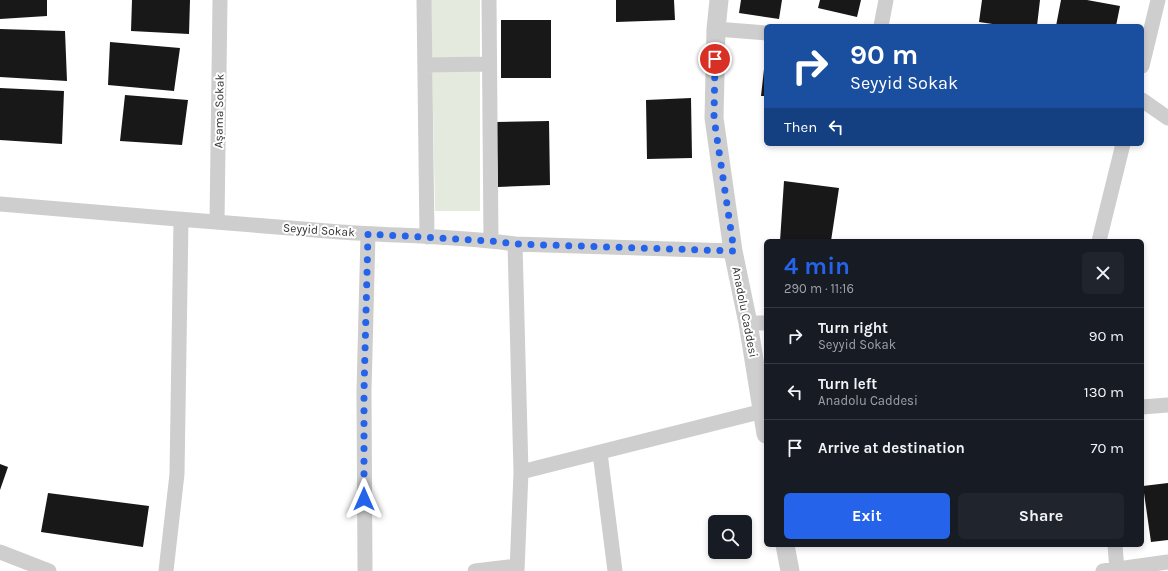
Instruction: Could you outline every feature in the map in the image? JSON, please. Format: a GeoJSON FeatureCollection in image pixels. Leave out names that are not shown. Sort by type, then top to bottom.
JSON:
{"type":"FeatureCollection","features":[{"type":"Feature","properties":{"kind":"street","name":"Aşama Sokak"},"geometry":{"type":"LineString","coordinates":[[217,222],[220,0]]}},
{"type":"Feature","properties":{"kind":"street"},"geometry":{"type":"LineString","coordinates":[[424,0],[426,237]]}},
{"type":"Feature","properties":{"kind":"street"},"geometry":{"type":"LineString","coordinates":[[489,0],[491,241]]}},
{"type":"Feature","properties":{"kind":"street","name":"Anadolu Caddesi"},"geometry":{"type":"LineString","coordinates":[[719,0],[716,29],[714,118],[734,251],[757,323],[764,412]]}},
{"type":"Feature","properties":{"kind":"street"},"geometry":{"type":"LineString","coordinates":[[881,24],[886,0]]}},
{"type":"Feature","properties":{"kind":"street"},"geometry":{"type":"LineString","coordinates":[[1144,57],[1157,0]]}},
{"type":"Feature","properties":{"kind":"street"},"geometry":{"type":"LineString","coordinates":[[716,29],[764,33]]}},
{"type":"Feature","properties":{"kind":"street"},"geometry":{"type":"LineString","coordinates":[[425,65],[489,64]]}},
{"type":"Feature","properties":{"kind":"street"},"geometry":{"type":"LineString","coordinates":[[1144,101],[1168,118]]}},
{"type":"Feature","properties":{"kind":"street"},"geometry":{"type":"LineString","coordinates":[[1099,239],[1123,146]]}},
{"type":"Feature","properties":{"kind":"street","name":"Seyyid Sokak"},"geometry":{"type":"LineString","coordinates":[[0,204],[181,220],[368,234],[491,241],[515,244],[734,251]]}},
{"type":"Feature","properties":{"kind":"street"},"geometry":{"type":"LineString","coordinates":[[166,571],[178,474],[181,220]]}},
{"type":"Feature","properties":{"kind":"street"},"geometry":{"type":"LineString","coordinates":[[365,571],[364,391],[368,234]]}},
{"type":"Feature","properties":{"kind":"street"},"geometry":{"type":"LineString","coordinates":[[476,571],[517,569],[521,472],[515,244]]}},
{"type":"Feature","properties":{"kind":"street"},"geometry":{"type":"LineString","coordinates":[[1144,407],[1168,405]]}},
{"type":"Feature","properties":{"kind":"street"},"geometry":{"type":"LineString","coordinates":[[521,472],[600,453],[764,425]]}},
{"type":"Feature","properties":{"kind":"street"},"geometry":{"type":"LineString","coordinates":[[600,453],[615,571]]}},
{"type":"Feature","properties":{"kind":"street"},"geometry":{"type":"LineString","coordinates":[[785,547],[790,571]]}},
{"type":"Feature","properties":{"kind":"street"},"geometry":{"type":"LineString","coordinates":[[1115,547],[1112,570],[1168,562]]}},
{"type":"Feature","properties":{"kind":"street"},"geometry":{"type":"LineString","coordinates":[[0,552],[49,571]]}},
{"type":"Feature","properties":{"kind":"shaded area"},"geometry":{"type":"Polygon","coordinates":[[[431,0],[480,0],[480,211],[435,211],[431,0]]]}},
{"type":"Feature","properties":{"kind":"building"},"geometry":{"type":"Polygon","coordinates":[[[0,0],[47,0],[47,16],[0,19],[0,0]]]}},
{"type":"Feature","properties":{"kind":"building"},"geometry":{"type":"Polygon","coordinates":[[[132,0],[190,0],[189,34],[131,31],[132,0]]]}},
{"type":"Feature","properties":{"kind":"building"},"geometry":{"type":"Polygon","coordinates":[[[616,0],[674,0],[675,20],[616,22],[616,0]]]}},
{"type":"Feature","properties":{"kind":"building"},"geometry":{"type":"Polygon","coordinates":[[[741,0],[782,0],[779,19],[739,13],[741,0]]]}},
{"type":"Feature","properties":{"kind":"building"},"geometry":{"type":"Polygon","coordinates":[[[820,0],[861,0],[857,17],[818,8],[820,0]]]}},
{"type":"Feature","properties":{"kind":"building"},"geometry":{"type":"Polygon","coordinates":[[[982,0],[1040,0],[1037,24],[992,24],[979,22],[982,0]]]}},
{"type":"Feature","properties":{"kind":"building"},"geometry":{"type":"Polygon","coordinates":[[[1061,0],[1087,0],[1120,6],[1116,24],[1056,24],[1061,0]]]}},
{"type":"Feature","properties":{"kind":"building"},"geometry":{"type":"Polygon","coordinates":[[[501,20],[551,20],[551,78],[501,78],[501,20]]]}},
{"type":"Feature","properties":{"kind":"building"},"geometry":{"type":"Polygon","coordinates":[[[0,29],[65,31],[67,81],[0,77],[0,29]]]}},
{"type":"Feature","properties":{"kind":"building"},"geometry":{"type":"Polygon","coordinates":[[[110,42],[180,48],[174,91],[108,85],[110,42]]]}},
{"type":"Feature","properties":{"kind":"building"},"geometry":{"type":"Polygon","coordinates":[[[764,69],[764,96],[761,96],[764,69]]]}},
{"type":"Feature","properties":{"kind":"building"},"geometry":{"type":"Polygon","coordinates":[[[0,88],[64,91],[62,144],[0,140],[0,88]]]}},
{"type":"Feature","properties":{"kind":"building"},"geometry":{"type":"Polygon","coordinates":[[[125,95],[188,100],[182,145],[120,141],[125,95]]]}},
{"type":"Feature","properties":{"kind":"building"},"geometry":{"type":"Polygon","coordinates":[[[691,98],[692,158],[647,159],[646,100],[691,98]]]}},
{"type":"Feature","properties":{"kind":"building"},"geometry":{"type":"Polygon","coordinates":[[[549,121],[550,185],[498,187],[496,122],[549,121]]]}},
{"type":"Feature","properties":{"kind":"building"},"geometry":{"type":"Polygon","coordinates":[[[784,181],[839,188],[831,239],[780,239],[784,181]]]}},
{"type":"Feature","properties":{"kind":"building"},"geometry":{"type":"Polygon","coordinates":[[[0,464],[8,467],[0,490],[0,464]]]}},
{"type":"Feature","properties":{"kind":"building"},"geometry":{"type":"Polygon","coordinates":[[[1168,483],[1168,540],[1151,542],[1144,486],[1168,483]]]}},
{"type":"Feature","properties":{"kind":"building"},"geometry":{"type":"Polygon","coordinates":[[[48,493],[149,506],[143,547],[41,532],[48,493]]]}},
{"type":"Feature","properties":{"kind":"route"},"geometry":{"type":"LineString","coordinates":[[364,499],[364,391],[368,234],[491,241],[515,244],[734,251],[714,118],[715,59]]}}]}
